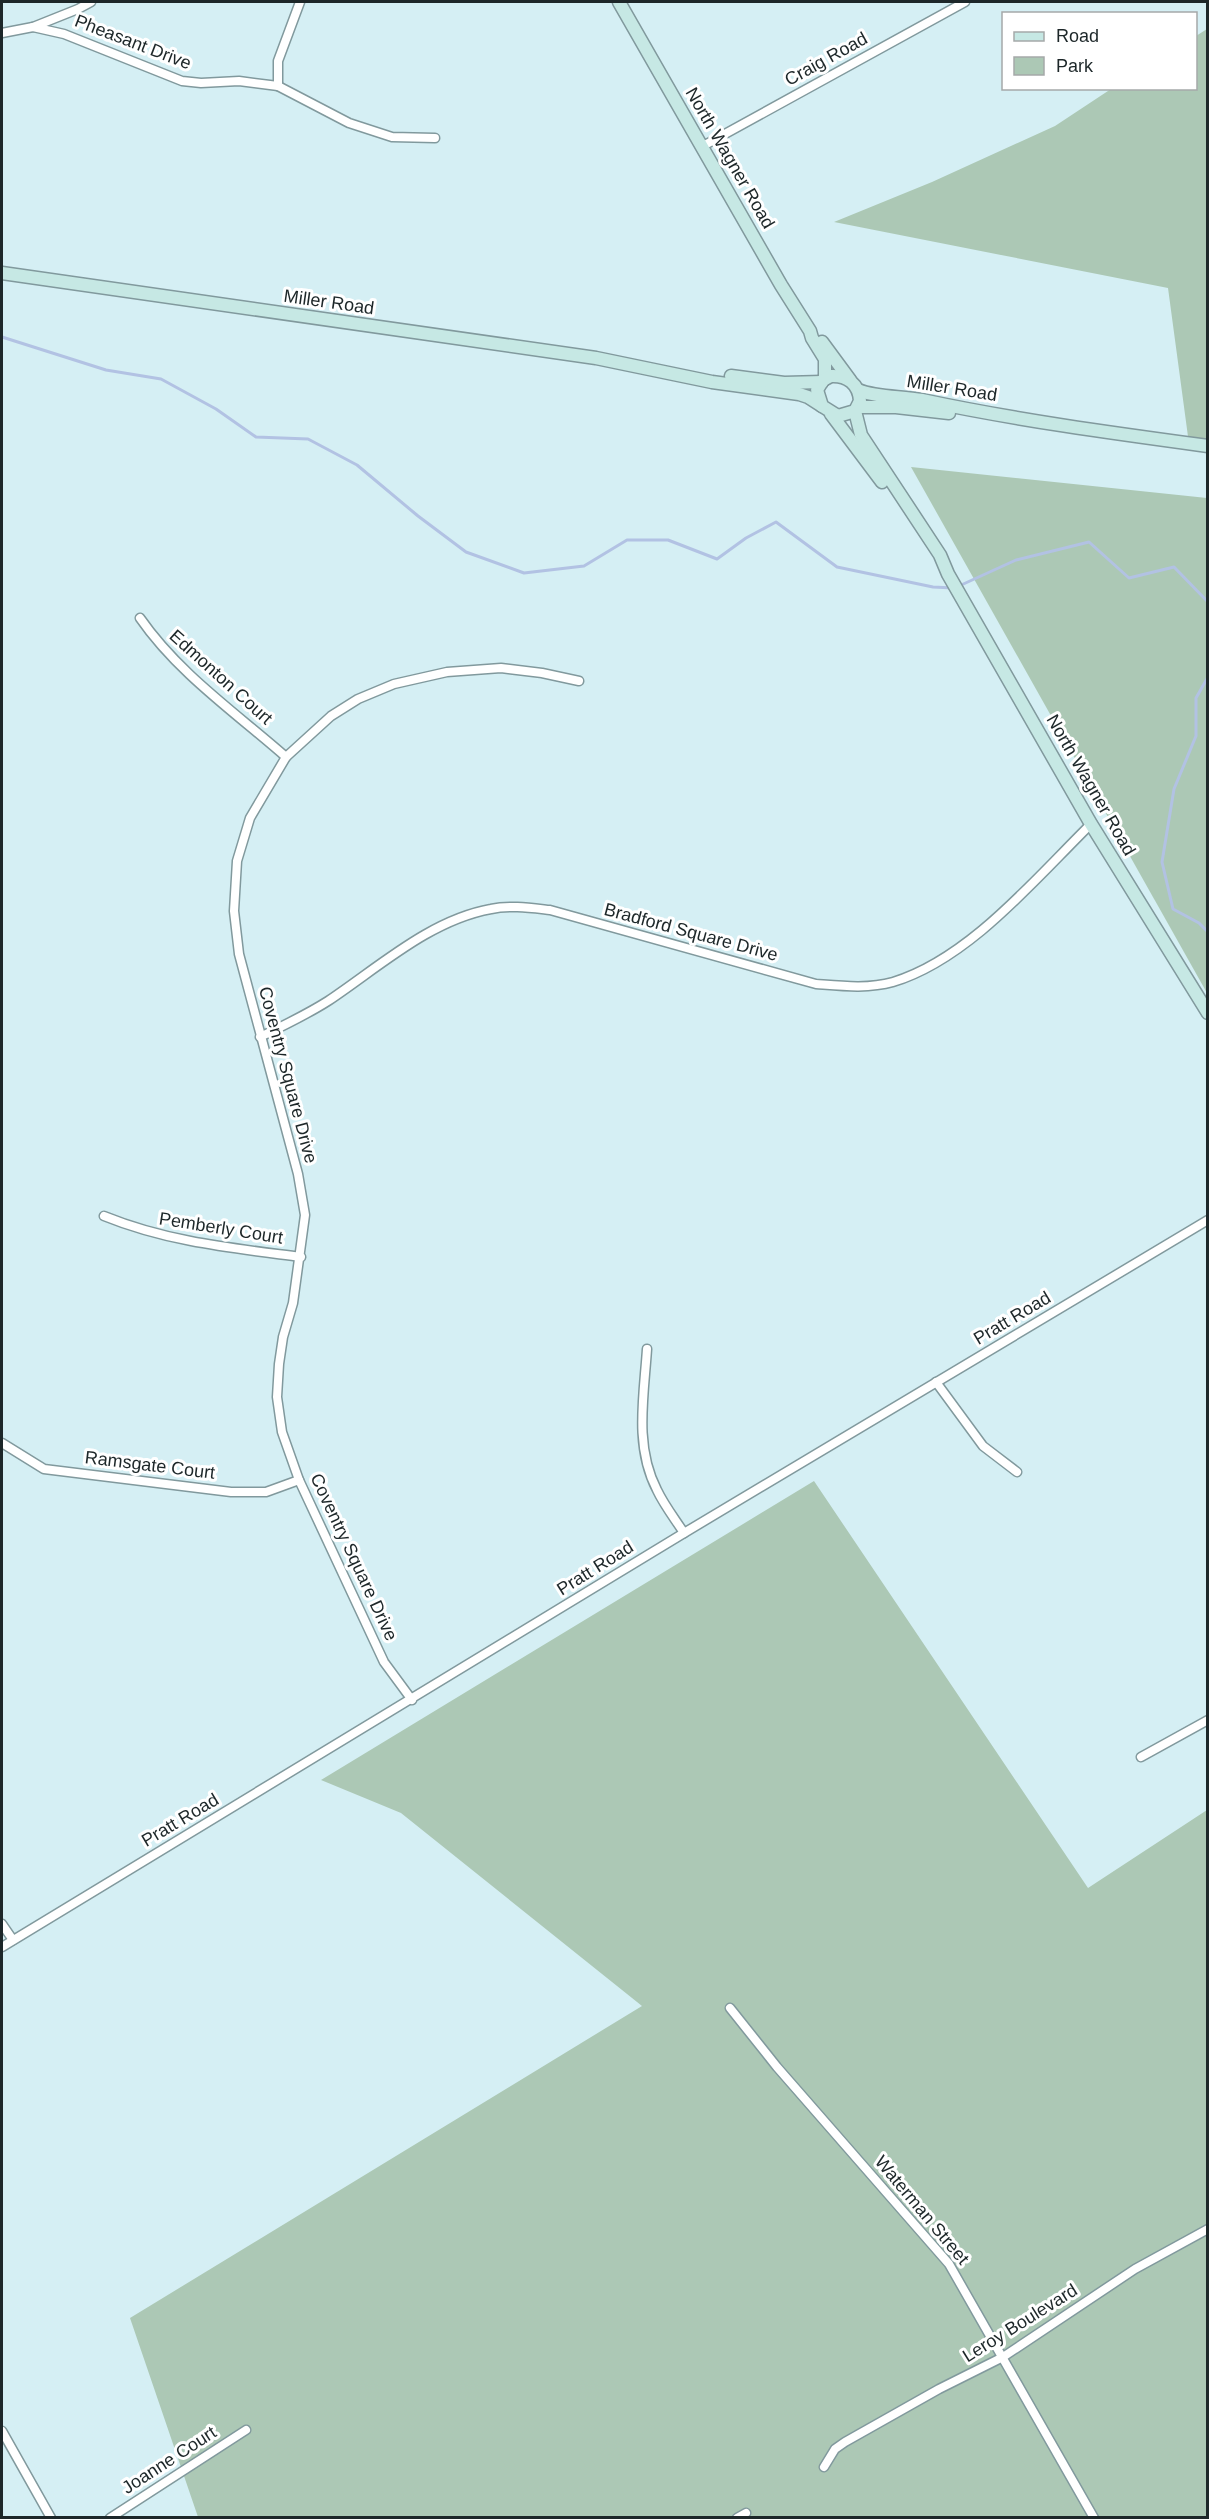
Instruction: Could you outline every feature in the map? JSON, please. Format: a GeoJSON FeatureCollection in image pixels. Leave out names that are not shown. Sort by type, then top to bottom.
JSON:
{"type":"FeatureCollection","features":[{"type":"Feature","properties":{"kind":"main road","name":"North Wagner Road"},"geometry":{"type":"LineString","coordinates":[[619,2],[781,285],[810,331],[825,359],[823,380]]}},
{"type":"Feature","properties":{"kind":"main road","name":"Miller Road"},"geometry":{"type":"LineString","coordinates":[[2,273],[596,358],[712,382],[799,394],[827,410]]}},
{"type":"Feature","properties":{"kind":"main road","name":"North Wagner Road"},"geometry":{"type":"LineString","coordinates":[[810,331],[816,334],[854,385]]}},
{"type":"Feature","properties":{"kind":"main road","name":"Miller Road"},"geometry":{"type":"LineString","coordinates":[[652,369],[784,383],[823,380]]}},
{"type":"Feature","properties":{"kind":"main road"},"geometry":{"type":"LineString","coordinates":[[837,376],[854,385],[860,401],[856,410],[844,416],[827,410],[817,390],[823,380],[837,376]]}},
{"type":"Feature","properties":{"kind":"main road","name":"Miller Road"},"geometry":{"type":"LineString","coordinates":[[854,385],[866,394],[916,399],[1040,422],[1208,446]]}},
{"type":"Feature","properties":{"kind":"main road","name":"Miller Road"},"geometry":{"type":"LineString","coordinates":[[856,410],[896,407],[1025,423],[1040,422]]}},
{"type":"Feature","properties":{"kind":"main road","name":"North Wagner Road"},"geometry":{"type":"LineString","coordinates":[[827,410],[873,470],[940,567],[950,577]]}},
{"type":"Feature","properties":{"kind":"main road","name":"North Wagner Road"},"geometry":{"type":"LineString","coordinates":[[856,410],[861,435],[940,555],[950,577],[1091,824],[1208,1013]]}},
{"type":"Feature","properties":{"kind":"street"},"geometry":{"type":"LineString","coordinates":[[2,33],[33,27],[91,2]]}},
{"type":"Feature","properties":{"kind":"street"},"geometry":{"type":"LineString","coordinates":[[300,2],[278,61],[278,86],[349,123],[392,137],[435,138]]}},
{"type":"Feature","properties":{"kind":"street","name":"Craig Road"},"geometry":{"type":"LineString","coordinates":[[703,146],[965,2]]}},
{"type":"Feature","properties":{"kind":"street","name":"Pheasant Drive"},"geometry":{"type":"LineString","coordinates":[[33,27],[64,34],[182,81],[201,83],[239,81],[278,86]]}},
{"type":"Feature","properties":{"kind":"street","name":"Edmonton Court"},"geometry":{"type":"LineString","coordinates":[[140,618],[155,640],[175,661],[286,757]]}},
{"type":"Feature","properties":{"kind":"street","name":"Coventry Square Drive"},"geometry":{"type":"LineString","coordinates":[[412,1700],[384,1662],[299,1480],[282,1432],[277,1397],[283,1337],[293,1303],[305,1215],[298,1174],[239,954],[234,911],[237,861],[250,818],[286,757],[331,716],[358,699],[394,684],[447,672],[501,668],[542,673],[579,681]]}},
{"type":"Feature","properties":{"kind":"street","name":"Bradford Square Drive"},"geometry":{"type":"LineString","coordinates":[[260,1037],[326,1002],[436,928],[464,916],[492,908],[550,910],[816,984],[852,987],[891,982],[924,970],[982,931],[1091,824]]}},
{"type":"Feature","properties":{"kind":"street","name":"Pemberly Court"},"geometry":{"type":"LineString","coordinates":[[104,1216],[140,1230],[188,1242],[301,1257]]}},
{"type":"Feature","properties":{"kind":"street","name":"Pratt Road"},"geometry":{"type":"LineString","coordinates":[[2,1947],[684,1533],[1208,1220]]}},
{"type":"Feature","properties":{"kind":"street"},"geometry":{"type":"LineString","coordinates":[[647,1348],[642,1398],[642,1437],[646,1461],[656,1490],[684,1533]]}},
{"type":"Feature","properties":{"kind":"street"},"geometry":{"type":"LineString","coordinates":[[936,1382],[983,1446],[1017,1472]]}},
{"type":"Feature","properties":{"kind":"street","name":"Ramsgate Court"},"geometry":{"type":"LineString","coordinates":[[2,1443],[44,1469],[231,1492],[266,1492],[299,1480]]}},
{"type":"Feature","properties":{"kind":"street"},"geometry":{"type":"LineString","coordinates":[[1141,1757],[1208,1720]]}},
{"type":"Feature","properties":{"kind":"street"},"geometry":{"type":"LineString","coordinates":[[2,1924],[13,1940]]}},
{"type":"Feature","properties":{"kind":"street","name":"Waterman Street"},"geometry":{"type":"LineString","coordinates":[[730,2008],[797,2090],[949,2264],[1094,2517]]}},
{"type":"Feature","properties":{"kind":"street","name":"Leroy Boulevard"},"geometry":{"type":"LineString","coordinates":[[824,2467],[835,2449],[845,2442],[939,2389],[1003,2357],[1134,2269],[1208,2229]]}},
{"type":"Feature","properties":{"kind":"street","name":"Joanne Court"},"geometry":{"type":"LineString","coordinates":[[110,2517],[246,2430]]}},
{"type":"Feature","properties":{"kind":"street"},"geometry":{"type":"LineString","coordinates":[[2,2431],[51,2517]]}},
{"type":"Feature","properties":{"kind":"street"},"geometry":{"type":"LineString","coordinates":[[737,2517],[746,2513]]}},
{"type":"Feature","properties":{"kind":"green space"},"geometry":{"type":"Polygon","coordinates":[[[1207,29],[1207,446],[1189,444],[1168,288],[834,222],[932,182],[1055,126],[1109,90],[1197,90],[1197,35],[1207,29]]]}},
{"type":"Feature","properties":{"kind":"green space"},"geometry":{"type":"Polygon","coordinates":[[[911,467],[1207,498],[1207,993],[911,467]]]}},
{"type":"Feature","properties":{"kind":"green space"},"geometry":{"type":"Polygon","coordinates":[[[814,1481],[1088,1888],[1207,1810],[1207,2517],[198,2517],[130,2318],[642,2006],[401,1813],[321,1780],[814,1481]]]}},
{"type":"Feature","properties":{"kind":"waterway"},"geometry":{"type":"LineString","coordinates":[[2,337],[106,370],[161,379],[216,409],[256,437],[308,439],[357,465],[418,516],[466,552],[524,573],[584,566],[627,540],[668,540],[717,559],[746,538],[776,522],[837,567],[933,587],[953,588]]}},
{"type":"Feature","properties":{"kind":"waterway"},"geometry":{"type":"LineString","coordinates":[[959,586],[1016,560],[1089,542],[1129,578],[1174,567],[1208,602]]}},
{"type":"Feature","properties":{"kind":"waterway"},"geometry":{"type":"LineString","coordinates":[[1208,677],[1196,698],[1196,736],[1174,789],[1162,862],[1173,909],[1199,923],[1208,932]]}}]}
